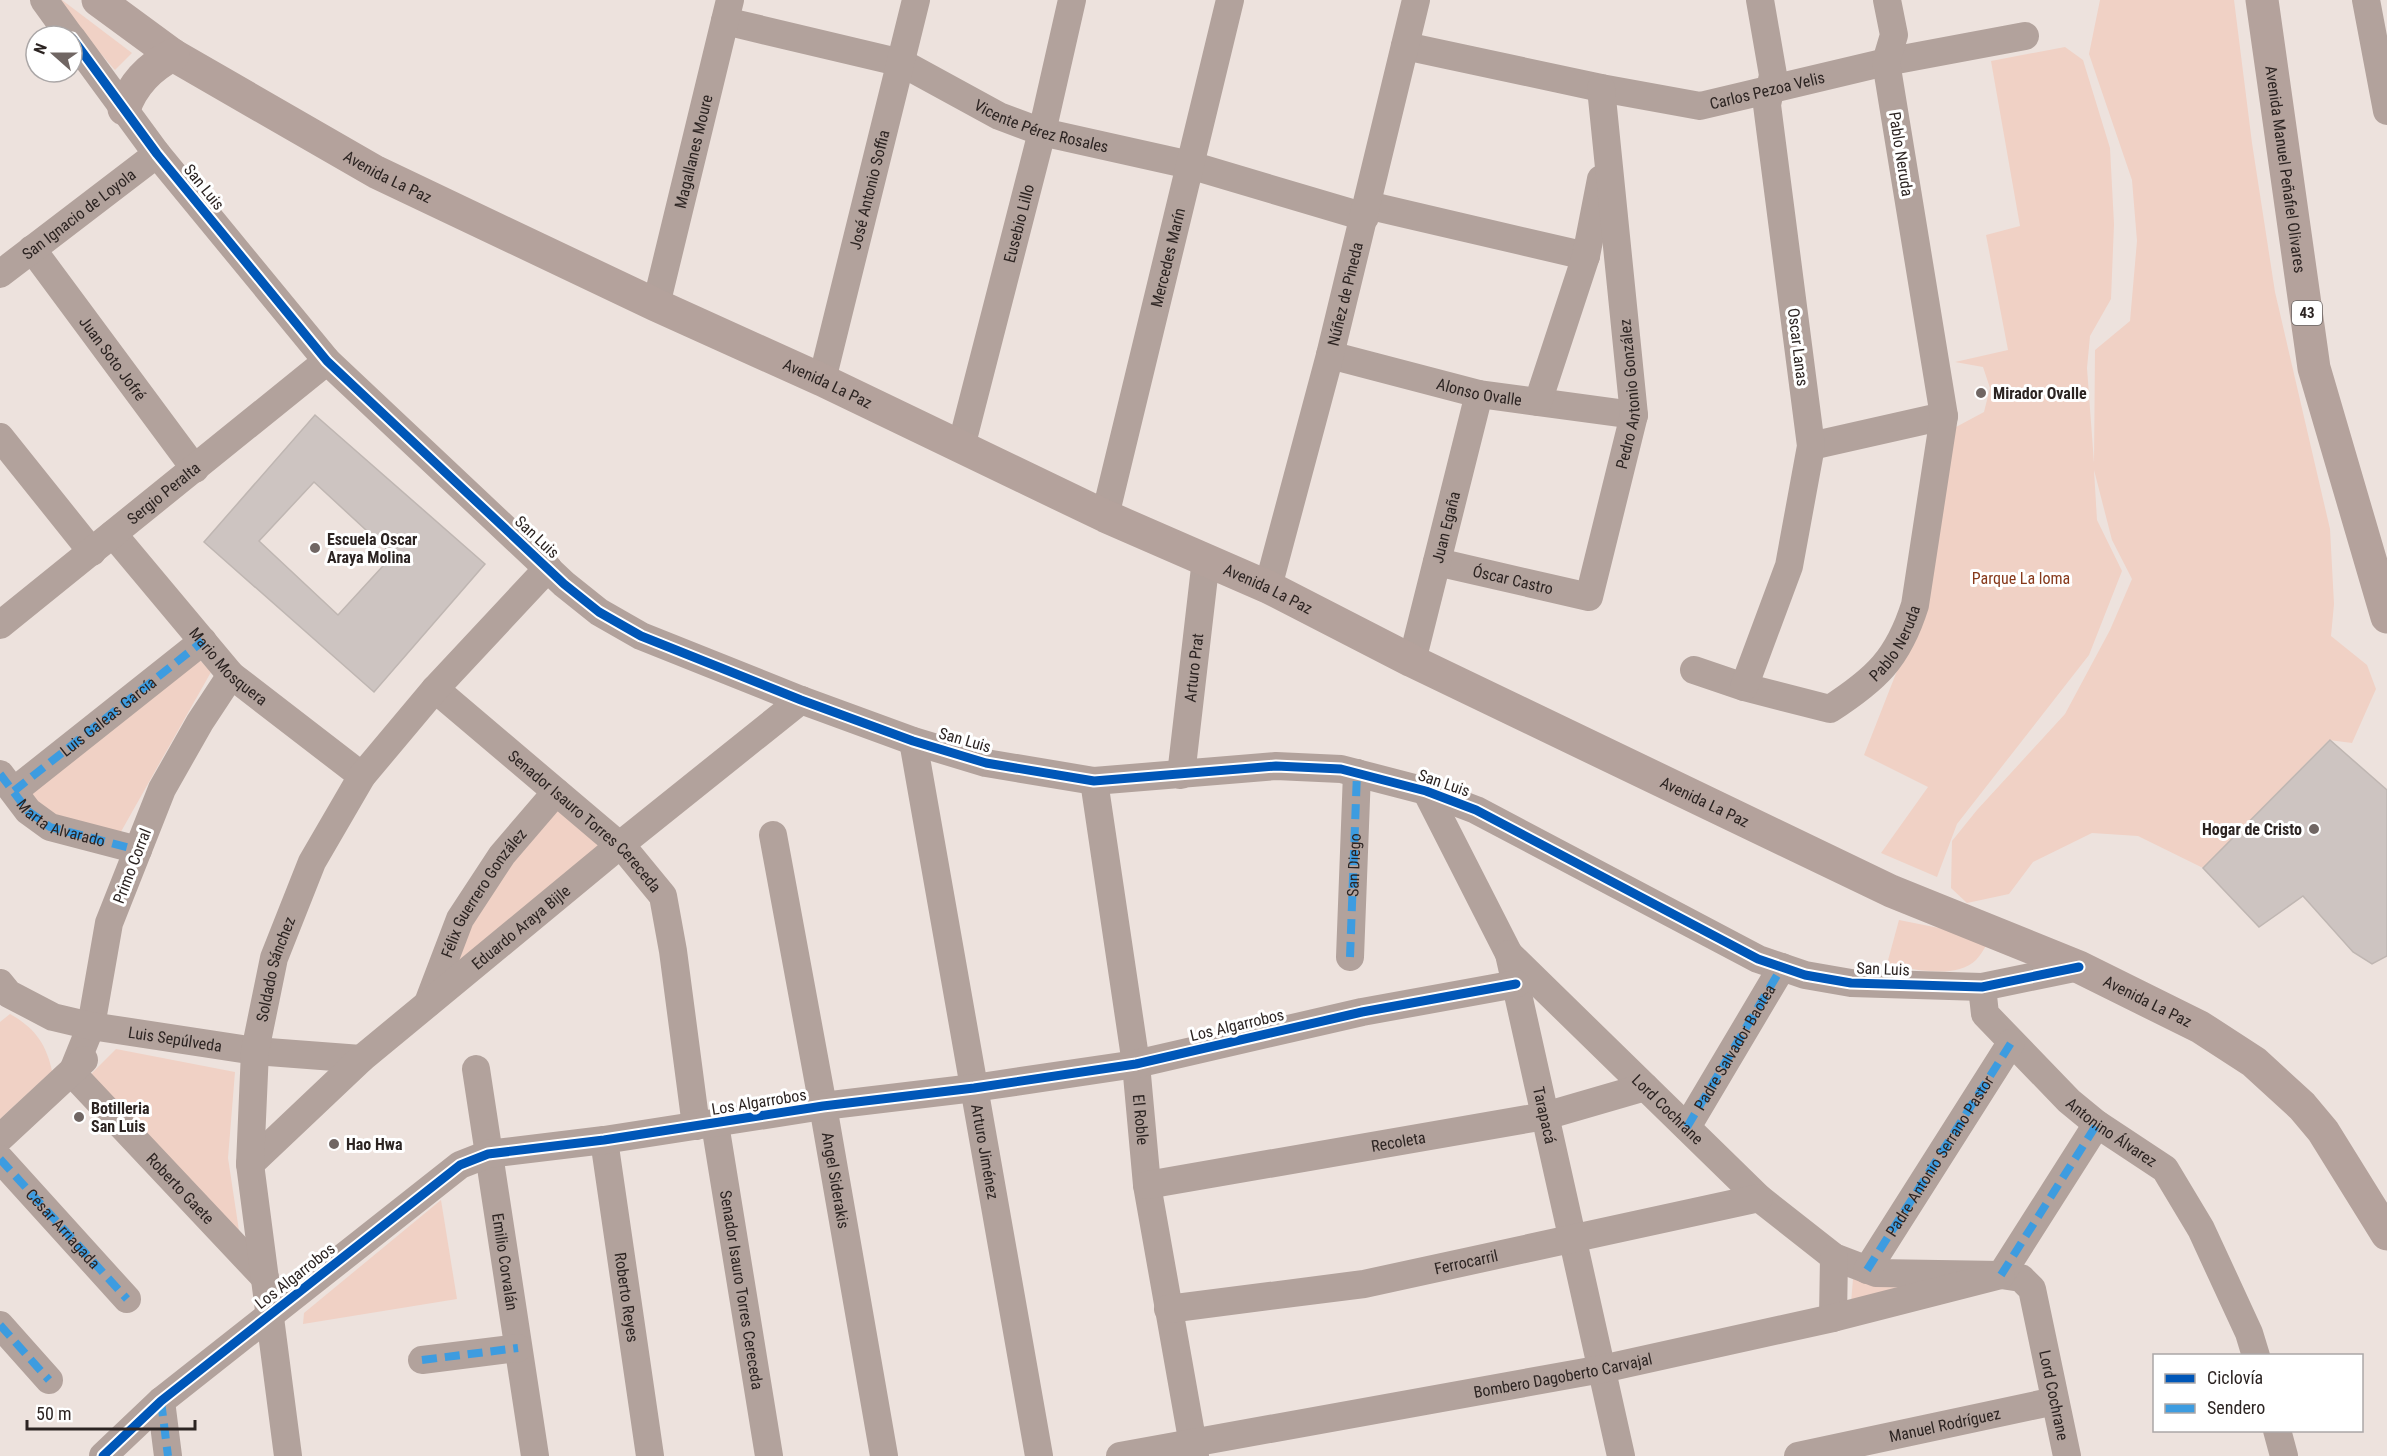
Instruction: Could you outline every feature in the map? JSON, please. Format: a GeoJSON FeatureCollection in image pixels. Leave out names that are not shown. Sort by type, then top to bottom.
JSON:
{"type":"FeatureCollection","features":[{"type":"Feature","properties":{"kind":"main road","name":"Avenida La Paz"},"geometry":{"type":"LineString","coordinates":[[98,0],[173,55],[376,172],[656,305],[822,380],[1105,516],[1268,587],[1412,661],[1890,891],[2079,967],[2228,1043],[2279,1083],[2323,1131],[2387,1234]]}},
{"type":"Feature","properties":{"kind":"main road","name":"Avenida Manuel Peñafiel Olivares"},"geometry":{"type":"LineString","coordinates":[[2262,0],[2313,368],[2387,617]]}},
{"type":"Feature","properties":{"kind":"main road"},"geometry":{"type":"LineString","coordinates":[[124,109],[129,96],[142,78],[159,62],[173,55]]}},
{"type":"Feature","properties":{"kind":"street","name":"San Luis"},"geometry":{"type":"LineString","coordinates":[[44,0],[62,24]]}},
{"type":"Feature","properties":{"kind":"street","name":"José Antonio Soffia"},"geometry":{"type":"LineString","coordinates":[[822,380],[916,0]]}},
{"type":"Feature","properties":{"kind":"street","name":"Eusebio Lillo"},"geometry":{"type":"LineString","coordinates":[[962,447],[1042,132],[1072,0]]}},
{"type":"Feature","properties":{"kind":"street","name":"Mercedes Marín"},"geometry":{"type":"LineString","coordinates":[[1105,516],[1230,0]]}},
{"type":"Feature","properties":{"kind":"street","name":"Núñez de Pineda"},"geometry":{"type":"LineString","coordinates":[[1268,587],[1330,355],[1416,0]]}},
{"type":"Feature","properties":{"kind":"street","name":"Oscar Lanas"},"geometry":{"type":"LineString","coordinates":[[1744,687],[1789,566],[1811,446],[1767,105],[1773,75],[1760,0]]}},
{"type":"Feature","properties":{"kind":"street","name":"Pablo Neruda"},"geometry":{"type":"LineString","coordinates":[[1694,670],[1744,687],[1830,709],[1864,687],[1882,669],[1907,631],[1915,605],[1944,416],[1886,62],[1894,35],[1887,0]]}},
{"type":"Feature","properties":{"kind":"street"},"geometry":{"type":"LineString","coordinates":[[2366,0],[2387,111]]}},
{"type":"Feature","properties":{"kind":"street","name":"Vicente Pérez Rosales"},"geometry":{"type":"LineString","coordinates":[[727,10],[902,63],[999,116],[1042,132],[1190,165],[1366,211],[1586,256]]}},
{"type":"Feature","properties":{"kind":"street","name":"Magallanes Moure"},"geometry":{"type":"LineString","coordinates":[[656,305],[727,10]]}},
{"type":"Feature","properties":{"kind":"street","name":"Carlos Pezoa Velis"},"geometry":{"type":"LineString","coordinates":[[1405,46],[1601,88],[1700,106],[1886,62],[2025,36]]}},
{"type":"Feature","properties":{"kind":"street","name":"San Luis"},"geometry":{"type":"LineString","coordinates":[[84,55],[157,154],[327,361],[564,584],[599,612],[641,636],[801,700],[913,741],[986,763],[1094,781],[1276,766],[1341,769],[1426,790],[1476,810],[1758,959],[1805,975],[1851,983],[1982,987],[2079,967]]}},
{"type":"Feature","properties":{"kind":"street","name":"Pedro Antonio González"},"geometry":{"type":"LineString","coordinates":[[1589,597],[1634,414],[1601,88]]}},
{"type":"Feature","properties":{"kind":"street","name":"Pedro Antonio González"},"geometry":{"type":"LineString","coordinates":[[1538,402],[1586,256],[1607,150]]}},
{"type":"Feature","properties":{"kind":"street","name":"San Ignacio de Loyola"},"geometry":{"type":"LineString","coordinates":[[0,274],[157,154]]}},
{"type":"Feature","properties":{"kind":"street","name":"Juan Soto Jofré"},"geometry":{"type":"LineString","coordinates":[[32,249],[195,469]]}},
{"type":"Feature","properties":{"kind":"street","name":"Alonso Ovalle"},"geometry":{"type":"LineString","coordinates":[[1330,355],[1479,394],[1634,414]]}},
{"type":"Feature","properties":{"kind":"street","name":"Sergio Peralta"},"geometry":{"type":"LineString","coordinates":[[0,625],[327,361]]}},
{"type":"Feature","properties":{"kind":"street","name":"Juan Egaña"},"geometry":{"type":"LineString","coordinates":[[1412,661],[1479,394]]}},
{"type":"Feature","properties":{"kind":"street"},"geometry":{"type":"LineString","coordinates":[[1811,446],[1944,416]]}},
{"type":"Feature","properties":{"kind":"street"},"geometry":{"type":"LineString","coordinates":[[0,437],[92,552]]}},
{"type":"Feature","properties":{"kind":"street","name":"Mario Mosquera"},"geometry":{"type":"LineString","coordinates":[[113,534],[231,675],[362,776]]}},
{"type":"Feature","properties":{"kind":"street","name":"Arturo Prat"},"geometry":{"type":"LineString","coordinates":[[1181,775],[1206,559]]}},
{"type":"Feature","properties":{"kind":"street","name":"Óscar Castro"},"geometry":{"type":"LineString","coordinates":[[1437,562],[1589,597]]}},
{"type":"Feature","properties":{"kind":"street","name":"Soldado Sánchez"},"geometry":{"type":"LineString","coordinates":[[288,1456],[250,1164],[255,1051],[278,948],[312,862],[362,776],[435,689],[548,568]]}},
{"type":"Feature","properties":{"kind":"street","name":"Luis Galeas García"},"geometry":{"type":"LineString","coordinates":[[7,783],[203,641]]}},
{"type":"Feature","properties":{"kind":"street","name":"Primo Corral"},"geometry":{"type":"LineString","coordinates":[[101,1028],[109,923],[162,789],[200,722],[231,675]]}},
{"type":"Feature","properties":{"kind":"street","name":"Senador Isauro Torres Cereceda"},"geometry":{"type":"LineString","coordinates":[[435,689],[620,845],[663,896],[769,1456]]}},
{"type":"Feature","properties":{"kind":"street","name":"Eduardo Araya Bijle"},"geometry":{"type":"LineString","coordinates":[[250,1164],[361,1059],[620,845],[801,700]]}},
{"type":"Feature","properties":{"kind":"street","name":"Arturo Jiménez"},"geometry":{"type":"LineString","coordinates":[[913,741],[1039,1456]]}},
{"type":"Feature","properties":{"kind":"street","name":"San Diego"},"geometry":{"type":"LineString","coordinates":[[1350,957],[1357,773]]}},
{"type":"Feature","properties":{"kind":"street","name":"El Roble"},"geometry":{"type":"LineString","coordinates":[[1094,781],[1136,1064],[1148,1185],[1193,1449]]}},
{"type":"Feature","properties":{"kind":"street","name":"Marta Alvarado"},"geometry":{"type":"LineString","coordinates":[[7,783],[28,811],[50,827],[138,850]]}},
{"type":"Feature","properties":{"kind":"street","name":"Tarapacá"},"geometry":{"type":"LineString","coordinates":[[1426,790],[1509,954],[1621,1456]]}},
{"type":"Feature","properties":{"kind":"street","name":"Félix Guerrero González"},"geometry":{"type":"LineString","coordinates":[[427,1005],[460,919],[502,855],[556,792]]}},
{"type":"Feature","properties":{"kind":"street","name":"Angel Siderakis"},"geometry":{"type":"LineString","coordinates":[[773,835],[884,1456]]}},
{"type":"Feature","properties":{"kind":"street","name":"Lord Cochrane"},"geometry":{"type":"LineString","coordinates":[[1509,954],[1760,1198],[1834,1257],[1876,1273],[2001,1275],[2020,1278],[2032,1289],[2067,1456]]}},
{"type":"Feature","properties":{"kind":"street","name":"Padre Salvador Baotea"},"geometry":{"type":"LineString","coordinates":[[1688,1127],[1782,967]]}},
{"type":"Feature","properties":{"kind":"street","name":"Los Algarrobos"},"geometry":{"type":"LineString","coordinates":[[102,1456],[161,1401],[460,1165],[488,1154],[604,1140],[823,1106],[974,1088],[1136,1064],[1362,1012],[1516,984]]}},
{"type":"Feature","properties":{"kind":"street","name":"Antonino Álvarez"},"geometry":{"type":"LineString","coordinates":[[1982,987],[1985,1014],[2068,1101],[2097,1124],[2165,1169],[2201,1229],[2249,1333],[2255,1354]]}},
{"type":"Feature","properties":{"kind":"street","name":"Luis Sepúlveda"},"geometry":{"type":"LineString","coordinates":[[3,993],[53,1017],[101,1028],[255,1051],[361,1059]]}},
{"type":"Feature","properties":{"kind":"street"},"geometry":{"type":"LineString","coordinates":[[0,1138],[72,1073],[101,1028]]}},
{"type":"Feature","properties":{"kind":"street","name":"Padre Antonio Serrano Pastor"},"geometry":{"type":"LineString","coordinates":[[1867,1270],[2011,1043]]}},
{"type":"Feature","properties":{"kind":"street","name":"Emilio Corvalán"},"geometry":{"type":"LineString","coordinates":[[476,1069],[535,1456]]}},
{"type":"Feature","properties":{"kind":"street","name":"Roberto Gaete"},"geometry":{"type":"LineString","coordinates":[[72,1073],[265,1278]]}},
{"type":"Feature","properties":{"kind":"street","name":"Recoleta"},"geometry":{"type":"LineString","coordinates":[[1148,1185],[1545,1116],[1645,1087]]}},
{"type":"Feature","properties":{"kind":"street"},"geometry":{"type":"LineString","coordinates":[[2001,1275],[2097,1124]]}},
{"type":"Feature","properties":{"kind":"street","name":"Roberto Reyes"},"geometry":{"type":"LineString","coordinates":[[604,1140],[650,1456]]}},
{"type":"Feature","properties":{"kind":"street","name":"César Arriagada"},"geometry":{"type":"LineString","coordinates":[[0,1159],[127,1299]]}},
{"type":"Feature","properties":{"kind":"street","name":"Ferrocarril"},"geometry":{"type":"LineString","coordinates":[[1168,1309],[1364,1284],[1760,1198]]}},
{"type":"Feature","properties":{"kind":"street"},"geometry":{"type":"LineString","coordinates":[[1833,1318],[1834,1257]]}},
{"type":"Feature","properties":{"kind":"street","name":"Bombero Dagoberto Carvajal"},"geometry":{"type":"LineString","coordinates":[[1120,1456],[1193,1449],[1602,1369],[1833,1318],[2001,1275]]}},
{"type":"Feature","properties":{"kind":"street"},"geometry":{"type":"LineString","coordinates":[[0,1325],[50,1380]]}},
{"type":"Feature","properties":{"kind":"street"},"geometry":{"type":"LineString","coordinates":[[422,1360],[518,1348]]}},
{"type":"Feature","properties":{"kind":"street"},"geometry":{"type":"LineString","coordinates":[[161,1401],[168,1456]]}},
{"type":"Feature","properties":{"kind":"street","name":"Manuel Rodríguez"},"geometry":{"type":"LineString","coordinates":[[1798,1456],[2055,1401]]}},
{"type":"Feature","properties":{"kind":"street"},"geometry":{"type":"LineString","coordinates":[[2277,1432],[2284,1456]]}},
{"type":"Feature","properties":{"kind":"green space"},"geometry":{"type":"Polygon","coordinates":[[[54,0],[62,0],[132,53],[115,70],[84,34],[84,24],[75,24],[54,0]]]}},
{"type":"Feature","properties":{"kind":"green space","name":"Parque La loma"},"geometry":{"type":"Polygon","coordinates":[[[2100,0],[2234,0],[2252,143],[2275,292],[2330,529],[2334,604],[2331,636],[2367,665],[2376,689],[2352,743],[2329,740],[2203,868],[2138,836],[2092,833],[2033,862],[2009,894],[1967,903],[1951,888],[1952,841],[1977,810],[2065,714],[2110,630],[2132,579],[2112,540],[2094,470],[2097,520],[2122,571],[2089,655],[1957,824],[1937,877],[1881,853],[1928,787],[1864,755],[1922,607],[1956,427],[1984,412],[1990,388],[1983,367],[1955,362],[2008,350],[1986,235],[2020,226],[1991,61],[2065,47],[2083,60],[2110,148],[2114,224],[2111,299],[2090,336],[2087,368],[2094,463],[2095,350],[2130,321],[2137,241],[2132,180],[2089,54],[2100,0]]]}},
{"type":"Feature","properties":{"kind":"green space"},"geometry":{"type":"Polygon","coordinates":[[[197,657],[211,672],[118,837],[46,815],[27,791],[197,657]]]}},
{"type":"Feature","properties":{"kind":"green space"},"geometry":{"type":"Polygon","coordinates":[[[555,803],[601,845],[445,981],[478,911],[555,803]]]}},
{"type":"Feature","properties":{"kind":"green space"},"geometry":{"type":"Polygon","coordinates":[[[1899,920],[1939,928],[1987,944],[1976,960],[1957,970],[1933,971],[1887,964],[1899,920]]]}},
{"type":"Feature","properties":{"kind":"green space"},"geometry":{"type":"Polygon","coordinates":[[[10,1014],[33,1031],[43,1045],[52,1071],[0,1119],[0,1022],[10,1014]]]}},
{"type":"Feature","properties":{"kind":"green space"},"geometry":{"type":"Polygon","coordinates":[[[116,1049],[235,1072],[228,1158],[241,1244],[88,1077],[116,1049]]]}},
{"type":"Feature","properties":{"kind":"green space"},"geometry":{"type":"Polygon","coordinates":[[[441,1200],[457,1299],[303,1324],[304,1313],[441,1200]]]}},
{"type":"Feature","properties":{"kind":"green space"},"geometry":{"type":"Polygon","coordinates":[[[1853,1279],[1914,1285],[1851,1303],[1853,1279]]]}},
{"type":"Feature","properties":{"kind":"building"},"geometry":{"type":"Polygon","coordinates":[[[315,415],[485,564],[374,692],[204,542],[315,415]],[[314,482],[259,541],[338,615],[393,555],[314,482]]]}},
{"type":"Feature","properties":{"kind":"building","name":"Hogar de Cristo"},"geometry":{"type":"Polygon","coordinates":[[[2330,740],[2387,790],[2387,956],[2372,964],[2353,952],[2303,896],[2259,927],[2203,868],[2330,740]]]}},
{"type":"Feature","properties":{"kind":"marked path"},"geometry":{"type":"LineString","coordinates":[[14,791],[203,641]]}},
{"type":"Feature","properties":{"kind":"marked path"},"geometry":{"type":"LineString","coordinates":[[1350,957],[1357,773]]}},
{"type":"Feature","properties":{"kind":"marked path"},"geometry":{"type":"LineString","coordinates":[[0,774],[28,811],[50,827],[138,850]]}},
{"type":"Feature","properties":{"kind":"marked path"},"geometry":{"type":"LineString","coordinates":[[1687,1127],[1782,967]]}},
{"type":"Feature","properties":{"kind":"marked path"},"geometry":{"type":"LineString","coordinates":[[1867,1270],[2011,1043]]}},
{"type":"Feature","properties":{"kind":"marked path"},"geometry":{"type":"LineString","coordinates":[[2001,1275],[2097,1124]]}},
{"type":"Feature","properties":{"kind":"marked path"},"geometry":{"type":"LineString","coordinates":[[0,1159],[127,1299]]}},
{"type":"Feature","properties":{"kind":"marked path"},"geometry":{"type":"LineString","coordinates":[[0,1325],[49,1380]]}},
{"type":"Feature","properties":{"kind":"marked path"},"geometry":{"type":"LineString","coordinates":[[422,1360],[518,1348]]}},
{"type":"Feature","properties":{"kind":"marked path"},"geometry":{"type":"LineString","coordinates":[[161,1401],[168,1456]]}},
{"type":"Feature","properties":{"kind":"cycle path"},"geometry":{"type":"LineString","coordinates":[[84,54],[157,154],[327,361],[564,584],[599,612],[641,636],[801,700],[913,741],[986,763],[1094,781],[1276,766],[1341,769],[1426,791],[1476,810],[1758,959],[1805,975],[1851,983],[1982,987],[2079,967]]}},
{"type":"Feature","properties":{"kind":"cycle path"},"geometry":{"type":"LineString","coordinates":[[103,1456],[161,1401],[460,1165],[488,1154],[604,1140],[823,1106],[974,1088],[1136,1064],[1362,1012],[1516,984]]}},
{"type":"Feature","properties":{"kind":"place","name":"Mirador Ovalle"},"geometry":{"type":"Point","coordinates":[1981,393]}},
{"type":"Feature","properties":{"kind":"place","name":"Escuela Oscar Araya Molina"},"geometry":{"type":"Point","coordinates":[315,548]}},
{"type":"Feature","properties":{"kind":"place","name":"Hogar de Cristo"},"geometry":{"type":"Point","coordinates":[2314,829]}},
{"type":"Feature","properties":{"kind":"place","name":"Botilleria San Luis"},"geometry":{"type":"Point","coordinates":[79,1117]}},
{"type":"Feature","properties":{"kind":"place","name":"Hao Hwa"},"geometry":{"type":"Point","coordinates":[334,1144]}}]}
